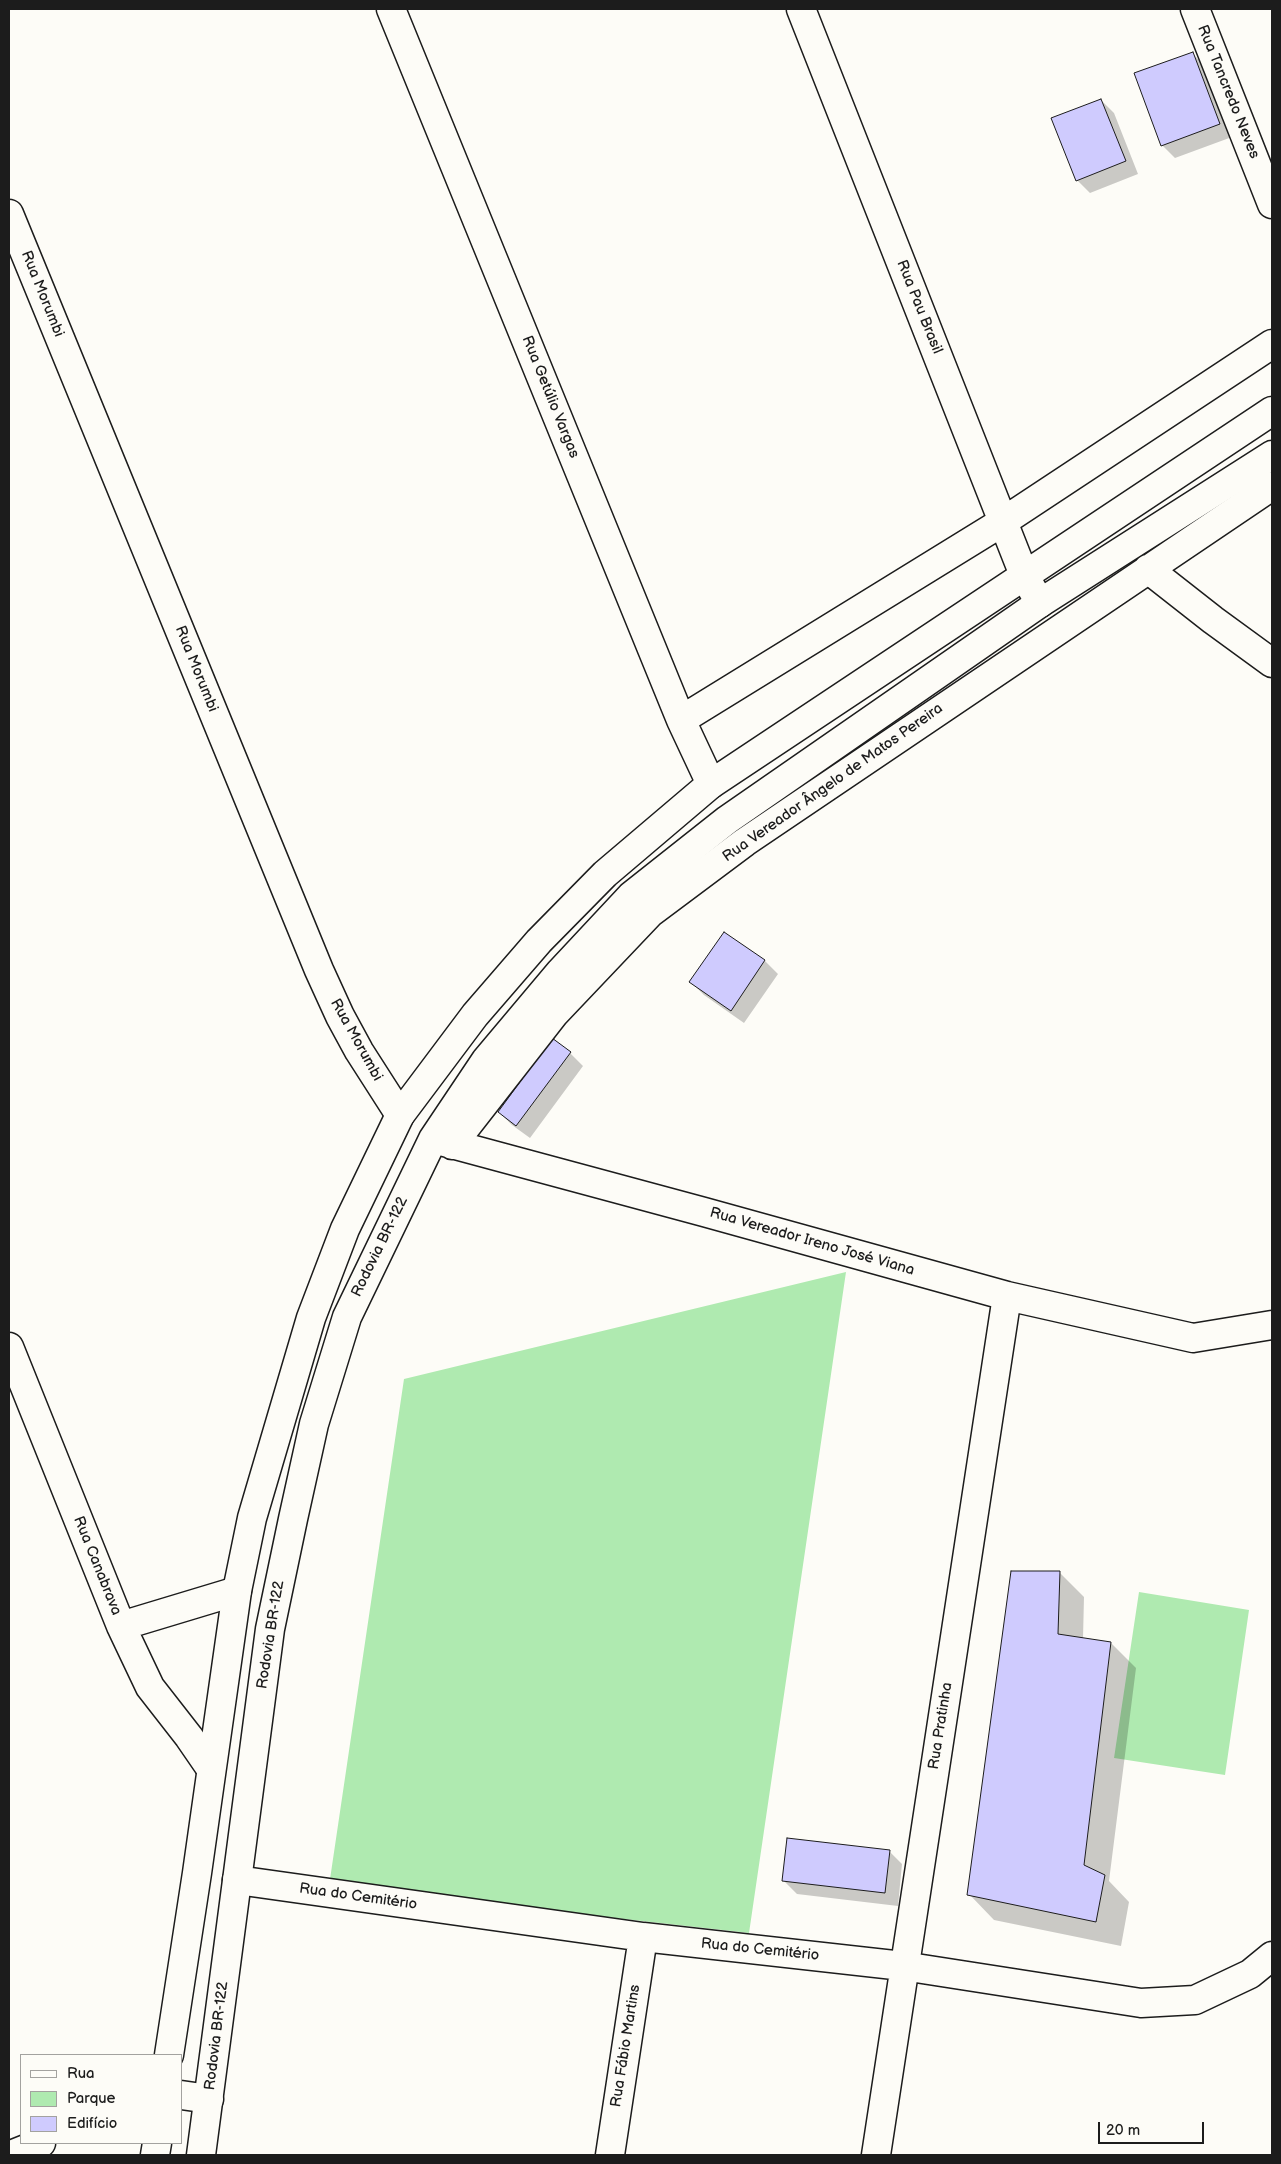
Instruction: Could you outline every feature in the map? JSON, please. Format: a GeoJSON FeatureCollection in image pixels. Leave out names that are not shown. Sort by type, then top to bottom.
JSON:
{"type":"FeatureCollection","features":[{"type":"Feature","properties":{"kind":"street","name":"Rua Getúlio Vargas"},"geometry":{"type":"LineString","coordinates":[[391,9],[681,720],[711,784]]}},
{"type":"Feature","properties":{"kind":"street","name":"Rua Pau Brasil"},"geometry":{"type":"LineString","coordinates":[[801,9],[1024,575],[1040,604]]}},
{"type":"Feature","properties":{"kind":"street","name":"Rua Tancredo Neves"},"geometry":{"type":"LineString","coordinates":[[1195,9],[1272,204]]}},
{"type":"Feature","properties":{"kind":"street","name":"Rua Morumbi"},"geometry":{"type":"LineString","coordinates":[[9,214],[319,970],[354,1042],[400,1115]]}},
{"type":"Feature","properties":{"kind":"street"},"geometry":{"type":"LineString","coordinates":[[681,720],[1004,521],[1272,344]]}},
{"type":"Feature","properties":{"kind":"street"},"geometry":{"type":"LineString","coordinates":[[169,2054],[237,1591],[252,1518],[311,1318],[345,1229],[400,1115],[475,1015],[539,941],[605,874],[711,784],[1272,411]]}},
{"type":"Feature","properties":{"kind":"street"},"geometry":{"type":"LineString","coordinates":[[442,1142],[486,1060],[560,972],[631,896],[726,820],[1040,604],[1272,455]]}},
{"type":"Feature","properties":{"kind":"street","name":"Rua Vereador Ângelo de Matos Pereira"},"geometry":{"type":"LineString","coordinates":[[442,1142],[554,1013],[650,913],[745,842],[1272,486]]}},
{"type":"Feature","properties":{"kind":"street"},"geometry":{"type":"LineString","coordinates":[[1148,569],[1272,663]]}},
{"type":"Feature","properties":{"kind":"street","name":"Rua Vereador Ireno José Viana"},"geometry":{"type":"LineString","coordinates":[[442,1142],[1007,1296],[1193,1338],[1272,1325]]}},
{"type":"Feature","properties":{"kind":"street","name":"Rodovia BR-122"},"geometry":{"type":"LineString","coordinates":[[201,2155],[270,1629],[314,1424],[346,1317],[442,1142]]}},
{"type":"Feature","properties":{"kind":"street","name":"Rua Pratinha"},"geometry":{"type":"LineString","coordinates":[[876,2155],[1007,1296]]}},
{"type":"Feature","properties":{"kind":"street","name":"Rua Canabrava"},"geometry":{"type":"LineString","coordinates":[[9,1347],[121,1626],[150,1687],[211,1769]]}},
{"type":"Feature","properties":{"kind":"street"},"geometry":{"type":"LineString","coordinates":[[121,1626],[237,1591]]}},
{"type":"Feature","properties":{"kind":"street","name":"Rua do Cemitério"},"geometry":{"type":"LineString","coordinates":[[236,1880],[643,1937],[904,1966],[1142,2003],[1195,2000],[1250,1974],[1272,1956]]}},
{"type":"Feature","properties":{"kind":"street","name":"Rua Fábio Martins"},"geometry":{"type":"LineString","coordinates":[[610,2155],[643,1937]]}},
{"type":"Feature","properties":{"kind":"street"},"geometry":{"type":"LineString","coordinates":[[182,2095],[209,2099]]}},
{"type":"Feature","properties":{"kind":"street"},"geometry":{"type":"LineString","coordinates":[[11,2155],[38,2144]]}},
{"type":"Feature","properties":{"kind":"green space"},"geometry":{"type":"Polygon","coordinates":[[[846,1272],[749,1933],[329,1886],[404,1379],[846,1272]]]}},
{"type":"Feature","properties":{"kind":"green space"},"geometry":{"type":"Polygon","coordinates":[[[1139,1592],[1249,1610],[1225,1775],[1114,1758],[1139,1592]]]}},
{"type":"Feature","properties":{"kind":"building"},"geometry":{"type":"Polygon","coordinates":[[[1193,52],[1220,124],[1161,146],[1134,73],[1193,52]]]}},
{"type":"Feature","properties":{"kind":"building"},"geometry":{"type":"Polygon","coordinates":[[[1101,99],[1126,161],[1076,181],[1051,118],[1101,99]]]}},
{"type":"Feature","properties":{"kind":"building"},"geometry":{"type":"Polygon","coordinates":[[[724,932],[765,960],[731,1011],[689,982],[724,932]]]}},
{"type":"Feature","properties":{"kind":"building"},"geometry":{"type":"Polygon","coordinates":[[[552,1038],[571,1052],[516,1126],[498,1112],[552,1038]]]}},
{"type":"Feature","properties":{"kind":"building"},"geometry":{"type":"Polygon","coordinates":[[[1011,1571],[1060,1571],[1058,1634],[1111,1642],[1084,1865],[1105,1875],[1096,1922],[967,1895],[1011,1571]]]}},
{"type":"Feature","properties":{"kind":"building"},"geometry":{"type":"Polygon","coordinates":[[[787,1838],[890,1850],[885,1893],[782,1881],[787,1838]]]}}]}
